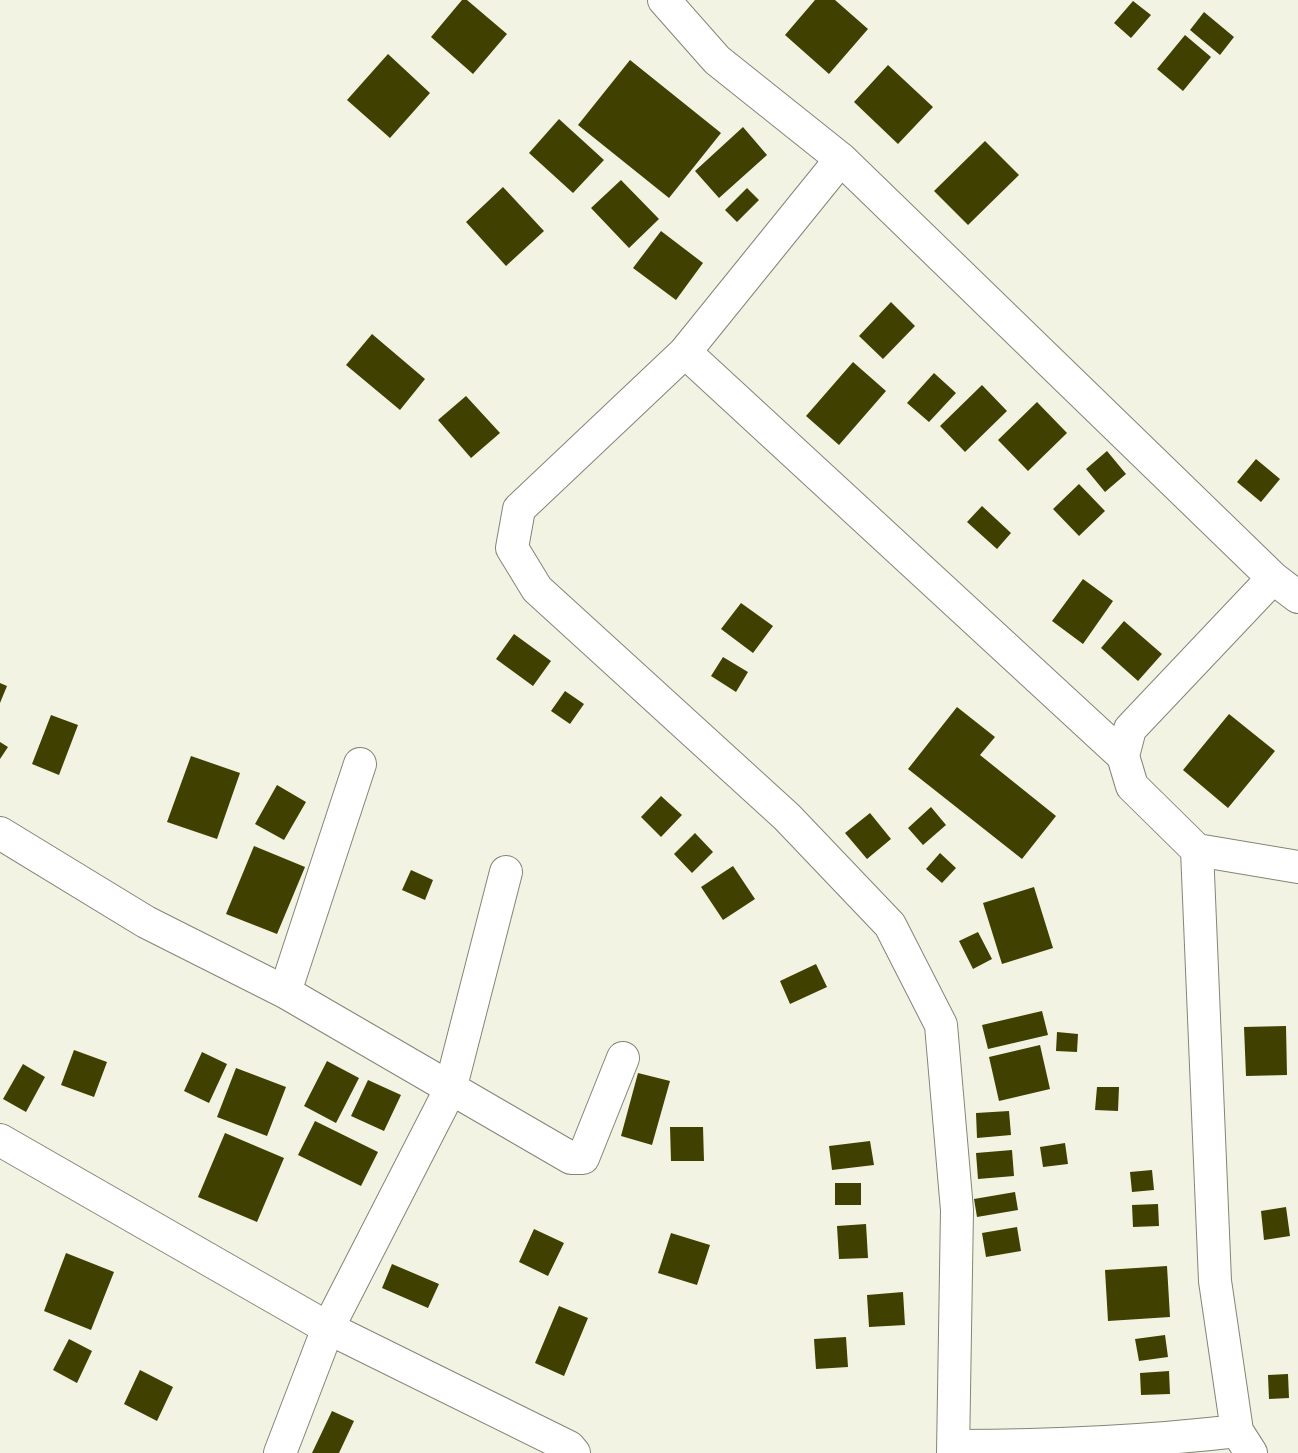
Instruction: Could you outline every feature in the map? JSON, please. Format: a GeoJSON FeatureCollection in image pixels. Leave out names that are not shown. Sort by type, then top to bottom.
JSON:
{"type":"FeatureCollection","features":[{"type":"Feature","properties":{"kind":"street"},"geometry":{"type":"LineString","coordinates":[[664,0],[717,60],[841,159],[1273,578],[1298,597]]}},
{"type":"Feature","properties":{"kind":"street"},"geometry":{"type":"LineString","coordinates":[[841,159],[685,352],[519,510],[512,548],[537,589],[787,817],[890,926],[941,1026],[957,1210],[954,1449],[1154,1441],[1244,1442],[1215,1281],[1197,850]]}},
{"type":"Feature","properties":{"kind":"street"},"geometry":{"type":"LineString","coordinates":[[685,352],[1123,756],[1132,786],[1197,850],[1298,867]]}},
{"type":"Feature","properties":{"kind":"street"},"geometry":{"type":"LineString","coordinates":[[1123,756],[1130,729],[1273,578]]}},
{"type":"Feature","properties":{"kind":"street"},"geometry":{"type":"LineString","coordinates":[[285,992],[360,764]]}},
{"type":"Feature","properties":{"kind":"street"},"geometry":{"type":"LineString","coordinates":[[0,833],[146,922],[285,992],[450,1090],[571,1158],[583,1158],[623,1058]]}},
{"type":"Feature","properties":{"kind":"street"},"geometry":{"type":"LineString","coordinates":[[280,1453],[328,1328],[450,1090],[506,872]]}},
{"type":"Feature","properties":{"kind":"street"},"geometry":{"type":"LineString","coordinates":[[0,1140],[328,1328],[569,1447],[574,1453]]}},
{"type":"Feature","properties":{"kind":"building"},"geometry":{"type":"Polygon","coordinates":[[[462,0],[467,0],[507,34],[473,74],[431,37],[462,0]]]}},
{"type":"Feature","properties":{"kind":"building"},"geometry":{"type":"Polygon","coordinates":[[[815,0],[835,0],[868,29],[829,74],[785,35],[815,0]]]}},
{"type":"Feature","properties":{"kind":"building"},"geometry":{"type":"Polygon","coordinates":[[[1133,1],[1151,15],[1131,38],[1114,23],[1133,1]]]}},
{"type":"Feature","properties":{"kind":"building"},"geometry":{"type":"Polygon","coordinates":[[[1204,12],[1234,37],[1220,55],[1190,30],[1204,12]]]}},
{"type":"Feature","properties":{"kind":"building"},"geometry":{"type":"Polygon","coordinates":[[[1185,35],[1211,57],[1183,91],[1157,69],[1185,35]]]}},
{"type":"Feature","properties":{"kind":"building"},"geometry":{"type":"Polygon","coordinates":[[[388,54],[430,93],[390,138],[347,100],[388,54]]]}},
{"type":"Feature","properties":{"kind":"building"},"geometry":{"type":"Polygon","coordinates":[[[630,60],[721,133],[669,198],[578,125],[630,60]]]}},
{"type":"Feature","properties":{"kind":"building"},"geometry":{"type":"Polygon","coordinates":[[[888,65],[933,107],[898,144],[854,102],[888,65]]]}},
{"type":"Feature","properties":{"kind":"building"},"geometry":{"type":"Polygon","coordinates":[[[559,119],[604,160],[573,193],[529,153],[559,119]]]}},
{"type":"Feature","properties":{"kind":"building"},"geometry":{"type":"Polygon","coordinates":[[[743,127],[767,155],[719,198],[695,171],[743,127]]]}},
{"type":"Feature","properties":{"kind":"building"},"geometry":{"type":"Polygon","coordinates":[[[985,141],[1019,175],[968,225],[934,191],[985,141]]]}},
{"type":"Feature","properties":{"kind":"building"},"geometry":{"type":"Polygon","coordinates":[[[621,180],[659,219],[629,248],[591,208],[621,180]]]}},
{"type":"Feature","properties":{"kind":"building"},"geometry":{"type":"Polygon","coordinates":[[[503,187],[544,231],[506,266],[466,222],[503,187]]]}},
{"type":"Feature","properties":{"kind":"building"},"geometry":{"type":"Polygon","coordinates":[[[747,188],[759,200],[737,222],[725,210],[747,188]]]}},
{"type":"Feature","properties":{"kind":"building"},"geometry":{"type":"Polygon","coordinates":[[[661,231],[703,263],[676,300],[633,268],[661,231]]]}},
{"type":"Feature","properties":{"kind":"building"},"geometry":{"type":"Polygon","coordinates":[[[891,302],[915,326],[883,359],[859,336],[891,302]]]}},
{"type":"Feature","properties":{"kind":"building"},"geometry":{"type":"Polygon","coordinates":[[[372,334],[425,379],[400,410],[346,365],[372,334]]]}},
{"type":"Feature","properties":{"kind":"building"},"geometry":{"type":"Polygon","coordinates":[[[853,362],[886,391],[839,445],[806,416],[853,362]]]}},
{"type":"Feature","properties":{"kind":"building"},"geometry":{"type":"Polygon","coordinates":[[[934,373],[956,393],[929,422],[907,403],[934,373]]]}},
{"type":"Feature","properties":{"kind":"building"},"geometry":{"type":"Polygon","coordinates":[[[982,385],[1007,411],[965,452],[940,426],[982,385]]]}},
{"type":"Feature","properties":{"kind":"building"},"geometry":{"type":"Polygon","coordinates":[[[466,396],[500,433],[471,458],[438,420],[466,396]]]}},
{"type":"Feature","properties":{"kind":"building"},"geometry":{"type":"Polygon","coordinates":[[[1037,402],[1067,433],[1028,471],[998,440],[1037,402]]]}},
{"type":"Feature","properties":{"kind":"building"},"geometry":{"type":"Polygon","coordinates":[[[1107,451],[1126,474],[1105,492],[1086,469],[1107,451]]]}},
{"type":"Feature","properties":{"kind":"building"},"geometry":{"type":"Polygon","coordinates":[[[1256,459],[1280,479],[1261,502],[1237,482],[1256,459]]]}},
{"type":"Feature","properties":{"kind":"building"},"geometry":{"type":"Polygon","coordinates":[[[1079,484],[1105,511],[1079,536],[1053,509],[1079,484]]]}},
{"type":"Feature","properties":{"kind":"building"},"geometry":{"type":"Polygon","coordinates":[[[982,506],[1011,533],[997,549],[967,522],[982,506]]]}},
{"type":"Feature","properties":{"kind":"building"},"geometry":{"type":"Polygon","coordinates":[[[1083,579],[1113,601],[1083,644],[1052,621],[1083,579]]]}},
{"type":"Feature","properties":{"kind":"building"},"geometry":{"type":"Polygon","coordinates":[[[741,603],[773,626],[753,653],[721,629],[741,603]]]}},
{"type":"Feature","properties":{"kind":"building"},"geometry":{"type":"Polygon","coordinates":[[[1124,621],[1162,654],[1138,681],[1101,648],[1124,621]]]}},
{"type":"Feature","properties":{"kind":"building"},"geometry":{"type":"Polygon","coordinates":[[[514,634],[551,661],[533,686],[496,659],[514,634]]]}},
{"type":"Feature","properties":{"kind":"building"},"geometry":{"type":"Polygon","coordinates":[[[723,657],[748,672],[736,692],[711,676],[723,657]]]}},
{"type":"Feature","properties":{"kind":"building"},"geometry":{"type":"Polygon","coordinates":[[[0,683],[7,686],[0,703],[0,683]]]}},
{"type":"Feature","properties":{"kind":"building"},"geometry":{"type":"Polygon","coordinates":[[[565,691],[584,704],[570,724],[551,711],[565,691]]]}},
{"type":"Feature","properties":{"kind":"building"},"geometry":{"type":"Polygon","coordinates":[[[957,707],[995,737],[980,755],[1056,816],[1022,859],[908,769],[957,707]]]}},
{"type":"Feature","properties":{"kind":"building"},"geometry":{"type":"Polygon","coordinates":[[[1229,714],[1275,751],[1228,808],[1183,770],[1229,714]]]}},
{"type":"Feature","properties":{"kind":"building"},"geometry":{"type":"Polygon","coordinates":[[[51,715],[78,725],[59,775],[32,764],[51,715]]]}},
{"type":"Feature","properties":{"kind":"building"},"geometry":{"type":"Polygon","coordinates":[[[0,742],[8,747],[0,759],[0,742]]]}},
{"type":"Feature","properties":{"kind":"building"},"geometry":{"type":"Polygon","coordinates":[[[191,756],[240,773],[217,839],[167,822],[191,756]]]}},
{"type":"Feature","properties":{"kind":"building"},"geometry":{"type":"Polygon","coordinates":[[[277,785],[306,802],[284,840],[255,824],[277,785]]]}},
{"type":"Feature","properties":{"kind":"building"},"geometry":{"type":"Polygon","coordinates":[[[661,796],[682,815],[661,837],[641,817],[661,796]]]}},
{"type":"Feature","properties":{"kind":"building"},"geometry":{"type":"Polygon","coordinates":[[[931,807],[946,825],[923,845],[908,828],[931,807]]]}},
{"type":"Feature","properties":{"kind":"building"},"geometry":{"type":"Polygon","coordinates":[[[870,813],[891,839],[867,859],[845,833],[870,813]]]}},
{"type":"Feature","properties":{"kind":"building"},"geometry":{"type":"Polygon","coordinates":[[[695,833],[713,852],[692,873],[674,854],[695,833]]]}},
{"type":"Feature","properties":{"kind":"building"},"geometry":{"type":"Polygon","coordinates":[[[254,846],[305,867],[277,934],[226,914],[254,846]]]}},
{"type":"Feature","properties":{"kind":"building"},"geometry":{"type":"Polygon","coordinates":[[[940,853],[956,868],[942,883],[926,869],[940,853]]]}},
{"type":"Feature","properties":{"kind":"building"},"geometry":{"type":"Polygon","coordinates":[[[733,866],[755,899],[723,920],[701,887],[733,866]]]}},
{"type":"Feature","properties":{"kind":"building"},"geometry":{"type":"Polygon","coordinates":[[[411,870],[433,880],[425,900],[402,890],[411,870]]]}},
{"type":"Feature","properties":{"kind":"building"},"geometry":{"type":"Polygon","coordinates":[[[1034,887],[1053,948],[1002,964],[983,903],[1034,887]]]}},
{"type":"Feature","properties":{"kind":"building"},"geometry":{"type":"Polygon","coordinates":[[[978,932],[992,959],[973,969],[959,941],[978,932]]]}},
{"type":"Feature","properties":{"kind":"building"},"geometry":{"type":"Polygon","coordinates":[[[816,964],[827,987],[790,1004],[780,981],[816,964]]]}},
{"type":"Feature","properties":{"kind":"building"},"geometry":{"type":"Polygon","coordinates":[[[1042,1011],[1048,1035],[988,1049],[982,1025],[1042,1011]]]}},
{"type":"Feature","properties":{"kind":"building"},"geometry":{"type":"Polygon","coordinates":[[[1286,1026],[1287,1075],[1246,1076],[1244,1027],[1286,1026]]]}},
{"type":"Feature","properties":{"kind":"building"},"geometry":{"type":"Polygon","coordinates":[[[1057,1032],[1078,1034],[1077,1052],[1056,1051],[1057,1032]]]}},
{"type":"Feature","properties":{"kind":"building"},"geometry":{"type":"Polygon","coordinates":[[[1040,1045],[1050,1089],[999,1101],[989,1057],[1040,1045]]]}},
{"type":"Feature","properties":{"kind":"building"},"geometry":{"type":"Polygon","coordinates":[[[74,1050],[107,1062],[94,1097],[61,1085],[74,1050]]]}},
{"type":"Feature","properties":{"kind":"building"},"geometry":{"type":"Polygon","coordinates":[[[202,1052],[227,1064],[209,1103],[184,1091],[202,1052]]]}},
{"type":"Feature","properties":{"kind":"building"},"geometry":{"type":"Polygon","coordinates":[[[327,1061],[359,1078],[336,1123],[304,1106],[327,1061]]]}},
{"type":"Feature","properties":{"kind":"building"},"geometry":{"type":"Polygon","coordinates":[[[23,1064],[45,1077],[26,1112],[3,1099],[23,1064]]]}},
{"type":"Feature","properties":{"kind":"building"},"geometry":{"type":"Polygon","coordinates":[[[236,1068],[286,1087],[267,1136],[217,1117],[236,1068]]]}},
{"type":"Feature","properties":{"kind":"building"},"geometry":{"type":"Polygon","coordinates":[[[638,1073],[670,1081],[652,1145],[621,1136],[638,1073]]]}},
{"type":"Feature","properties":{"kind":"building"},"geometry":{"type":"Polygon","coordinates":[[[368,1080],[401,1095],[384,1131],[351,1116],[368,1080]]]}},
{"type":"Feature","properties":{"kind":"building"},"geometry":{"type":"Polygon","coordinates":[[[1097,1087],[1119,1087],[1118,1111],[1095,1110],[1097,1087]]]}},
{"type":"Feature","properties":{"kind":"building"},"geometry":{"type":"Polygon","coordinates":[[[1009,1111],[1011,1135],[977,1138],[976,1113],[1009,1111]]]}},
{"type":"Feature","properties":{"kind":"building"},"geometry":{"type":"Polygon","coordinates":[[[315,1121],[378,1152],[361,1186],[298,1155],[315,1121]]]}},
{"type":"Feature","properties":{"kind":"building"},"geometry":{"type":"Polygon","coordinates":[[[670,1127],[703,1127],[704,1161],[671,1161],[670,1127]]]}},
{"type":"Feature","properties":{"kind":"building"},"geometry":{"type":"Polygon","coordinates":[[[225,1133],[284,1158],[257,1222],[198,1197],[225,1133]]]}},
{"type":"Feature","properties":{"kind":"building"},"geometry":{"type":"Polygon","coordinates":[[[870,1141],[874,1165],[832,1170],[829,1146],[870,1141]]]}},
{"type":"Feature","properties":{"kind":"building"},"geometry":{"type":"Polygon","coordinates":[[[1065,1143],[1068,1164],[1043,1167],[1040,1147],[1065,1143]]]}},
{"type":"Feature","properties":{"kind":"building"},"geometry":{"type":"Polygon","coordinates":[[[1012,1150],[1014,1176],[978,1179],[976,1153],[1012,1150]]]}},
{"type":"Feature","properties":{"kind":"building"},"geometry":{"type":"Polygon","coordinates":[[[1152,1170],[1154,1190],[1132,1192],[1130,1172],[1152,1170]]]}},
{"type":"Feature","properties":{"kind":"building"},"geometry":{"type":"Polygon","coordinates":[[[835,1183],[861,1183],[861,1205],[835,1205],[835,1183]]]}},
{"type":"Feature","properties":{"kind":"building"},"geometry":{"type":"Polygon","coordinates":[[[1015,1192],[1018,1210],[977,1217],[974,1199],[1015,1192]]]}},
{"type":"Feature","properties":{"kind":"building"},"geometry":{"type":"Polygon","coordinates":[[[1158,1204],[1159,1226],[1133,1227],[1132,1205],[1158,1204]]]}},
{"type":"Feature","properties":{"kind":"building"},"geometry":{"type":"Polygon","coordinates":[[[1286,1207],[1290,1236],[1264,1240],[1261,1211],[1286,1207]]]}},
{"type":"Feature","properties":{"kind":"building"},"geometry":{"type":"Polygon","coordinates":[[[866,1224],[868,1258],[839,1259],[837,1226],[866,1224]]]}},
{"type":"Feature","properties":{"kind":"building"},"geometry":{"type":"Polygon","coordinates":[[[1017,1227],[1021,1251],[986,1257],[982,1233],[1017,1227]]]}},
{"type":"Feature","properties":{"kind":"building"},"geometry":{"type":"Polygon","coordinates":[[[534,1229],[564,1243],[548,1276],[519,1262],[534,1229]]]}},
{"type":"Feature","properties":{"kind":"building"},"geometry":{"type":"Polygon","coordinates":[[[671,1233],[710,1245],[697,1285],[658,1273],[671,1233]]]}},
{"type":"Feature","properties":{"kind":"building"},"geometry":{"type":"Polygon","coordinates":[[[66,1253],[114,1272],[91,1330],[44,1311],[66,1253]]]}},
{"type":"Feature","properties":{"kind":"building"},"geometry":{"type":"Polygon","coordinates":[[[392,1264],[439,1284],[428,1308],[382,1288],[392,1264]]]}},
{"type":"Feature","properties":{"kind":"building"},"geometry":{"type":"Polygon","coordinates":[[[1167,1266],[1170,1317],[1108,1321],[1105,1270],[1167,1266]]]}},
{"type":"Feature","properties":{"kind":"building"},"geometry":{"type":"Polygon","coordinates":[[[903,1292],[905,1325],[869,1327],[867,1295],[903,1292]]]}},
{"type":"Feature","properties":{"kind":"building"},"geometry":{"type":"Polygon","coordinates":[[[559,1306],[588,1318],[564,1376],[535,1363],[559,1306]]]}},
{"type":"Feature","properties":{"kind":"building"},"geometry":{"type":"Polygon","coordinates":[[[1165,1335],[1168,1357],[1139,1361],[1135,1339],[1165,1335]]]}},
{"type":"Feature","properties":{"kind":"building"},"geometry":{"type":"Polygon","coordinates":[[[846,1337],[848,1367],[816,1369],[814,1339],[846,1337]]]}},
{"type":"Feature","properties":{"kind":"building"},"geometry":{"type":"Polygon","coordinates":[[[69,1339],[92,1351],[77,1383],[53,1370],[69,1339]]]}},
{"type":"Feature","properties":{"kind":"building"},"geometry":{"type":"Polygon","coordinates":[[[140,1370],[173,1387],[157,1421],[124,1404],[140,1370]]]}},
{"type":"Feature","properties":{"kind":"building"},"geometry":{"type":"Polygon","coordinates":[[[1169,1371],[1170,1394],[1141,1395],[1140,1373],[1169,1371]]]}},
{"type":"Feature","properties":{"kind":"building"},"geometry":{"type":"Polygon","coordinates":[[[1288,1374],[1289,1398],[1269,1399],[1268,1375],[1288,1374]]]}},
{"type":"Feature","properties":{"kind":"building"},"geometry":{"type":"Polygon","coordinates":[[[332,1411],[354,1421],[339,1453],[312,1453],[332,1411]]]}}]}
